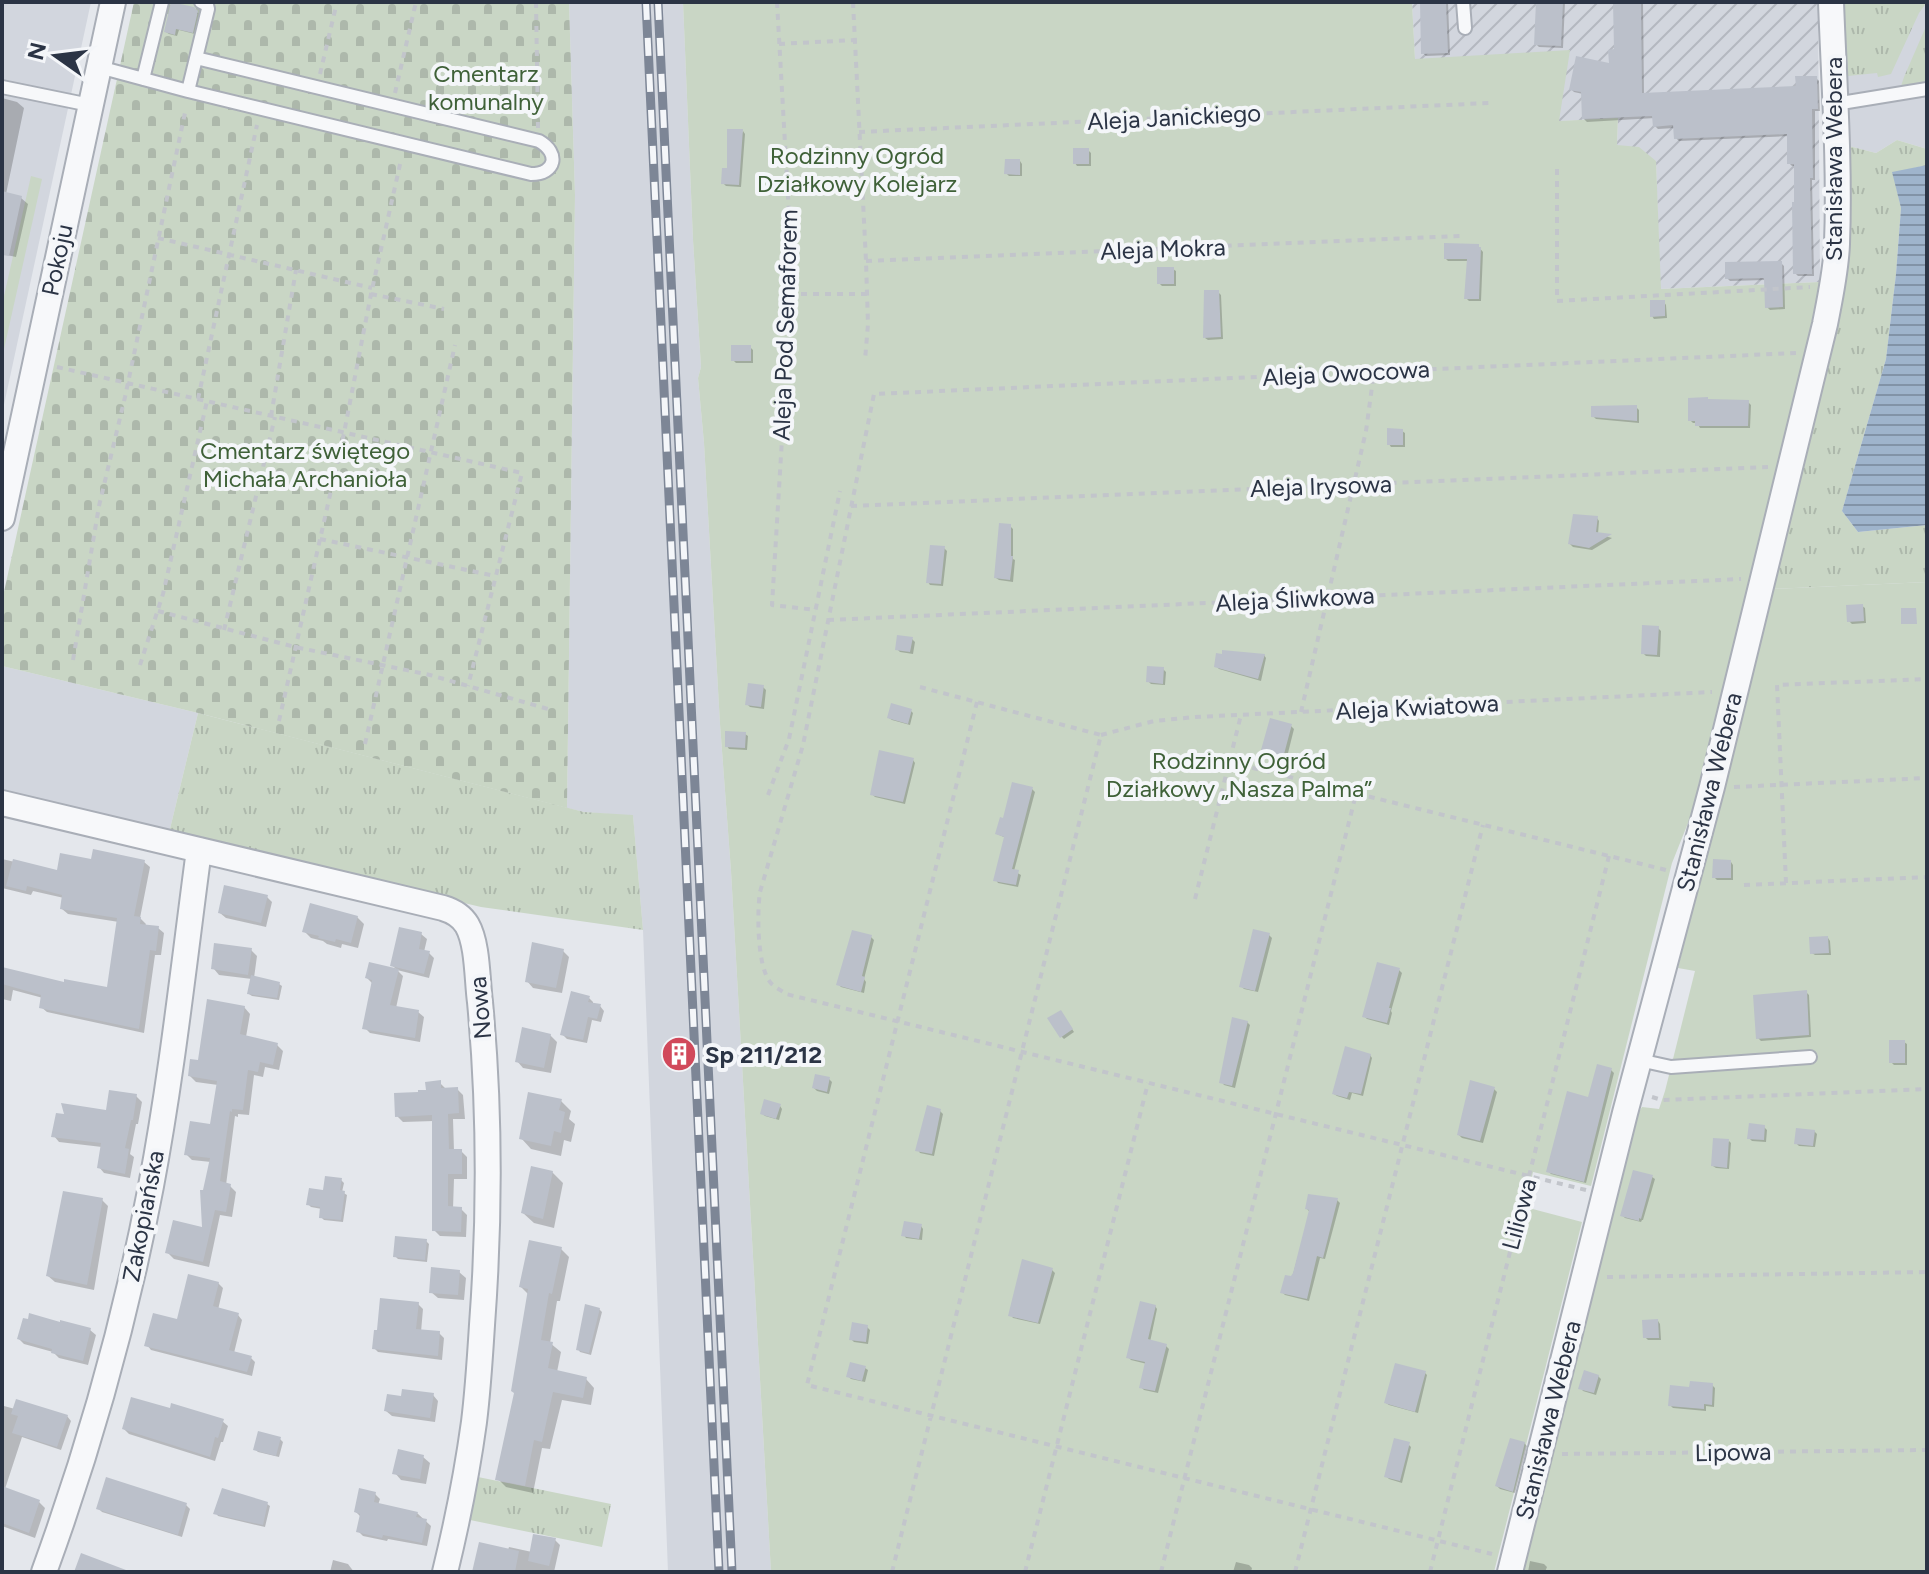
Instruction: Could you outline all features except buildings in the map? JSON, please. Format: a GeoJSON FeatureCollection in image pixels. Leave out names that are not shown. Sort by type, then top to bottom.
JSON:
{"type":"FeatureCollection","features":[{"type":"Feature","properties":{"kind":"street","name":"Pokoju"},"geometry":{"type":"LineString","coordinates":[[2,518],[113,2]]}},
{"type":"Feature","properties":{"kind":"street","name":"Stanisława Webera"},"geometry":{"type":"LineString","coordinates":[[1511,1566],[1630,1092],[1712,787],[1831,290],[1837,246],[1831,2]]}},
{"type":"Feature","properties":{"kind":"street","name":"Nowa"},"geometry":{"type":"LineString","coordinates":[[2,803],[443,908],[455,912],[465,922],[471,934],[487,1090],[488,1225],[474,1421],[445,1572]]}},
{"type":"Feature","properties":{"kind":"street","name":"Zakopiańska"},"geometry":{"type":"LineString","coordinates":[[44,1572],[99,1407],[135,1265],[165,1101],[199,850]]}},
{"type":"Feature","properties":{"kind":"lane"},"geometry":{"type":"LineString","coordinates":[[143,79],[162,2]]}},
{"type":"Feature","properties":{"kind":"lane"},"geometry":{"type":"LineString","coordinates":[[188,91],[208,9],[201,2]]}},
{"type":"Feature","properties":{"kind":"lane"},"geometry":{"type":"LineString","coordinates":[[1463,2],[1465,28]]}},
{"type":"Feature","properties":{"kind":"lane"},"geometry":{"type":"LineString","coordinates":[[99,67],[531,174],[548,171],[552,164],[548,146],[539,141],[196,58]]}},
{"type":"Feature","properties":{"kind":"lane"},"geometry":{"type":"LineString","coordinates":[[2,87],[90,105]]}},
{"type":"Feature","properties":{"kind":"lane"},"geometry":{"type":"LineString","coordinates":[[1835,104],[1927,89]]}},
{"type":"Feature","properties":{"kind":"lane"},"geometry":{"type":"LineString","coordinates":[[1639,1060],[1671,1067],[1810,1057]]}},
{"type":"Feature","properties":{"kind":"path"},"geometry":{"type":"LineString","coordinates":[[317,87],[337,2]]}},
{"type":"Feature","properties":{"kind":"path"},"geometry":{"type":"LineString","coordinates":[[392,106],[416,2]]}},
{"type":"Feature","properties":{"kind":"path"},"geometry":{"type":"LineString","coordinates":[[536,2],[539,141]]}},
{"type":"Feature","properties":{"kind":"path","name":"Aleja Pod Semaforem"},"geometry":{"type":"LineString","coordinates":[[777,2],[790,232],[772,605],[816,610]]}},
{"type":"Feature","properties":{"kind":"path"},"geometry":{"type":"LineString","coordinates":[[853,2],[866,261],[868,324],[865,360]]}},
{"type":"Feature","properties":{"kind":"path"},"geometry":{"type":"LineString","coordinates":[[779,44],[855,40]]}},
{"type":"Feature","properties":{"kind":"path","name":"Aleja Janickiego"},"geometry":{"type":"LineString","coordinates":[[859,132],[1489,103]]}},
{"type":"Feature","properties":{"kind":"path"},"geometry":{"type":"LineString","coordinates":[[73,660],[99,506],[186,108]]}},
{"type":"Feature","properties":{"kind":"path"},"geometry":{"type":"LineString","coordinates":[[198,399],[257,125]]}},
{"type":"Feature","properties":{"kind":"path"},"geometry":{"type":"LineString","coordinates":[[279,721],[401,160]]}},
{"type":"Feature","properties":{"kind":"path"},"geometry":{"type":"LineString","coordinates":[[1557,169],[1557,301],[1831,290]]}},
{"type":"Feature","properties":{"kind":"path","name":"Aleja Mokra"},"geometry":{"type":"LineString","coordinates":[[866,261],[1460,236]]}},
{"type":"Feature","properties":{"kind":"path"},"geometry":{"type":"LineString","coordinates":[[158,238],[444,309]]}},
{"type":"Feature","properties":{"kind":"path"},"geometry":{"type":"LineString","coordinates":[[224,630],[273,416],[296,270]]}},
{"type":"Feature","properties":{"kind":"path"},"geometry":{"type":"LineString","coordinates":[[789,294],[867,294]]}},
{"type":"Feature","properties":{"kind":"path"},"geometry":{"type":"LineString","coordinates":[[365,744],[455,345]]}},
{"type":"Feature","properties":{"kind":"path","name":"Aleja Owocowa"},"geometry":{"type":"LineString","coordinates":[[851,506],[874,394],[1818,352]]}},
{"type":"Feature","properties":{"kind":"path"},"geometry":{"type":"LineString","coordinates":[[35,362],[522,473],[468,686]]}},
{"type":"Feature","properties":{"kind":"path"},"geometry":{"type":"LineString","coordinates":[[1301,712],[1366,431],[1374,372]]}},
{"type":"Feature","properties":{"kind":"path"},"geometry":{"type":"LineString","coordinates":[[140,665],[173,554],[207,401]]}},
{"type":"Feature","properties":{"kind":"path","name":"Aleja Irysowa"},"geometry":{"type":"LineString","coordinates":[[851,506],[1790,466]]}},
{"type":"Feature","properties":{"kind":"path"},"geometry":{"type":"LineString","coordinates":[[768,795],[789,739],[840,491]]}},
{"type":"Feature","properties":{"kind":"path"},"geometry":{"type":"LineString","coordinates":[[851,506],[803,745],[760,892],[758,932],[766,974],[772,985],[786,994],[1604,1194]]}},
{"type":"Feature","properties":{"kind":"path"},"geometry":{"type":"LineString","coordinates":[[320,539],[495,576]]}},
{"type":"Feature","properties":{"kind":"path","name":"Aleja Śliwkowa"},"geometry":{"type":"LineString","coordinates":[[828,620],[1763,578]]}},
{"type":"Feature","properties":{"kind":"path"},"geometry":{"type":"LineString","coordinates":[[158,611],[224,630],[468,686],[548,709]]}},
{"type":"Feature","properties":{"kind":"path"},"geometry":{"type":"LineString","coordinates":[[1786,883],[1777,685],[1927,679]]}},
{"type":"Feature","properties":{"kind":"path"},"geometry":{"type":"LineString","coordinates":[[892,1572],[1101,735],[920,687]]}},
{"type":"Feature","properties":{"kind":"path","name":"Aleja Kwiatowa"},"geometry":{"type":"LineString","coordinates":[[1101,735],[1154,721],[1735,691]]}},
{"type":"Feature","properties":{"kind":"path"},"geometry":{"type":"LineString","coordinates":[[977,702],[807,1385],[1438,1541],[1511,1566]]}},
{"type":"Feature","properties":{"kind":"path"},"geometry":{"type":"LineString","coordinates":[[1195,899],[1241,715]]}},
{"type":"Feature","properties":{"kind":"path"},"geometry":{"type":"LineString","coordinates":[[1229,762],[1688,876]]}},
{"type":"Feature","properties":{"kind":"path"},"geometry":{"type":"LineString","coordinates":[[1712,787],[1927,778]]}},
{"type":"Feature","properties":{"kind":"path"},"geometry":{"type":"LineString","coordinates":[[1161,1572],[1356,794]]}},
{"type":"Feature","properties":{"kind":"path"},"geometry":{"type":"LineString","coordinates":[[1295,1572],[1483,825]]}},
{"type":"Feature","properties":{"kind":"path","name":"Liliowa"},"geometry":{"type":"LineString","coordinates":[[1430,1572],[1609,856]]}},
{"type":"Feature","properties":{"kind":"path"},"geometry":{"type":"LineString","coordinates":[[1744,885],[1927,877]]}},
{"type":"Feature","properties":{"kind":"path"},"geometry":{"type":"LineString","coordinates":[[1025,1572],[1148,1083]]}},
{"type":"Feature","properties":{"kind":"path"},"geometry":{"type":"LineString","coordinates":[[1630,1092],[1662,1100],[1927,1089]]}},
{"type":"Feature","properties":{"kind":"path"},"geometry":{"type":"LineString","coordinates":[[1585,1272],[1608,1277],[1927,1272]]}},
{"type":"Feature","properties":{"kind":"path","name":"Lipowa"},"geometry":{"type":"LineString","coordinates":[[1540,1453],[1927,1450]]}},
{"type":"Feature","properties":{"kind":"shaded area"},"geometry":{"type":"Polygon","coordinates":[[[2,2],[91,2],[2,414],[2,2]]]}},
{"type":"Feature","properties":{"kind":"shaded area"},"geometry":{"type":"Polygon","coordinates":[[[569,2],[683,2],[701,367],[698,378],[731,871],[771,1572],[668,1572],[643,930],[633,816],[567,808],[575,195],[569,2]]]}},
{"type":"Feature","properties":{"kind":"shaded area"},"geometry":{"type":"Polygon","coordinates":[[[1412,2],[1818,2],[1820,282],[1660,289],[1656,161],[1617,145],[1618,119],[1559,121],[1415,59],[1412,2]]]}},
{"type":"Feature","properties":{"kind":"shaded area"},"geometry":{"type":"Polygon","coordinates":[[[1843,2],[1927,2],[1927,149],[1897,140],[1876,153],[1845,145],[1848,87],[1843,2]]]}},
{"type":"Feature","properties":{"kind":"shaded area"},"geometry":{"type":"Polygon","coordinates":[[[2,666],[198,713],[169,833],[2,794],[2,666]]]}},
{"type":"Feature","properties":{"kind":"green space","name":"Cmentarz świętego Michała Archanioła"},"geometry":{"type":"Polygon","coordinates":[[[134,2],[569,2],[575,195],[567,808],[2,666],[2,601],[134,2]]]}},
{"type":"Feature","properties":{"kind":"green space","name":"Rodzinny Ogród Działkowy „Nasza Palma”"},"geometry":{"type":"Polygon","coordinates":[[[683,2],[1412,2],[1415,59],[1570,50],[1559,121],[1618,118],[1617,145],[1639,147],[1656,161],[1661,289],[1820,282],[1806,353],[1698,798],[1672,863],[1591,1186],[1533,1172],[1525,1207],[1582,1222],[1494,1572],[771,1572],[731,871],[698,378],[701,367],[683,2]]]}},
{"type":"Feature","properties":{"kind":"green space"},"geometry":{"type":"Polygon","coordinates":[[[1844,2],[1927,2],[1891,74],[1848,76],[1844,2]]]}},
{"type":"Feature","properties":{"kind":"green space"},"geometry":{"type":"Polygon","coordinates":[[[1927,24],[1927,81],[1901,86],[1904,77],[1927,24]]]}},
{"type":"Feature","properties":{"kind":"green space"},"geometry":{"type":"Polygon","coordinates":[[[1897,140],[1927,149],[1927,165],[1893,173],[1901,208],[1886,359],[1842,511],[1858,532],[1927,525],[1927,582],[1771,589],[1845,145],[1876,153],[1897,140]]]}},
{"type":"Feature","properties":{"kind":"green space"},"geometry":{"type":"Polygon","coordinates":[[[31,176],[42,179],[2,358],[2,305],[31,176]]]}},
{"type":"Feature","properties":{"kind":"green space"},"geometry":{"type":"Polygon","coordinates":[[[1927,582],[1927,1572],[1520,1572],[1636,1117],[1642,1107],[1659,1109],[1665,1091],[1695,971],[1678,968],[1771,589],[1927,582]]]}},
{"type":"Feature","properties":{"kind":"green space"},"geometry":{"type":"Polygon","coordinates":[[[198,713],[584,812],[633,815],[643,930],[481,907],[169,833],[198,713]]]}},
{"type":"Feature","properties":{"kind":"green space"},"geometry":{"type":"Polygon","coordinates":[[[478,1477],[611,1504],[602,1547],[470,1520],[478,1477]]]}},
{"type":"Feature","properties":{"kind":"water"},"geometry":{"type":"Polygon","coordinates":[[[1927,165],[1927,525],[1858,532],[1842,511],[1886,359],[1901,208],[1892,172],[1927,165]]]}},
{"type":"Feature","properties":{"kind":"railway"},"geometry":{"type":"LineString","coordinates":[[646,2],[719,1572]]}},
{"type":"Feature","properties":{"kind":"railway"},"geometry":{"type":"LineString","coordinates":[[658,2],[732,1572]]}},
{"type":"Feature","properties":{"kind":"place","name":"Sp 211/212"},"geometry":{"type":"Point","coordinates":[679,1054]}},
{"type":"Feature","properties":{"kind":"park label","name":"Cmentarz komunalny"},"geometry":{"type":"Point","coordinates":[486,87]}},
{"type":"Feature","properties":{"kind":"park label","name":"Rodzinny Ogród Działkowy Kolejarz"},"geometry":{"type":"Point","coordinates":[857,169]}}]}
